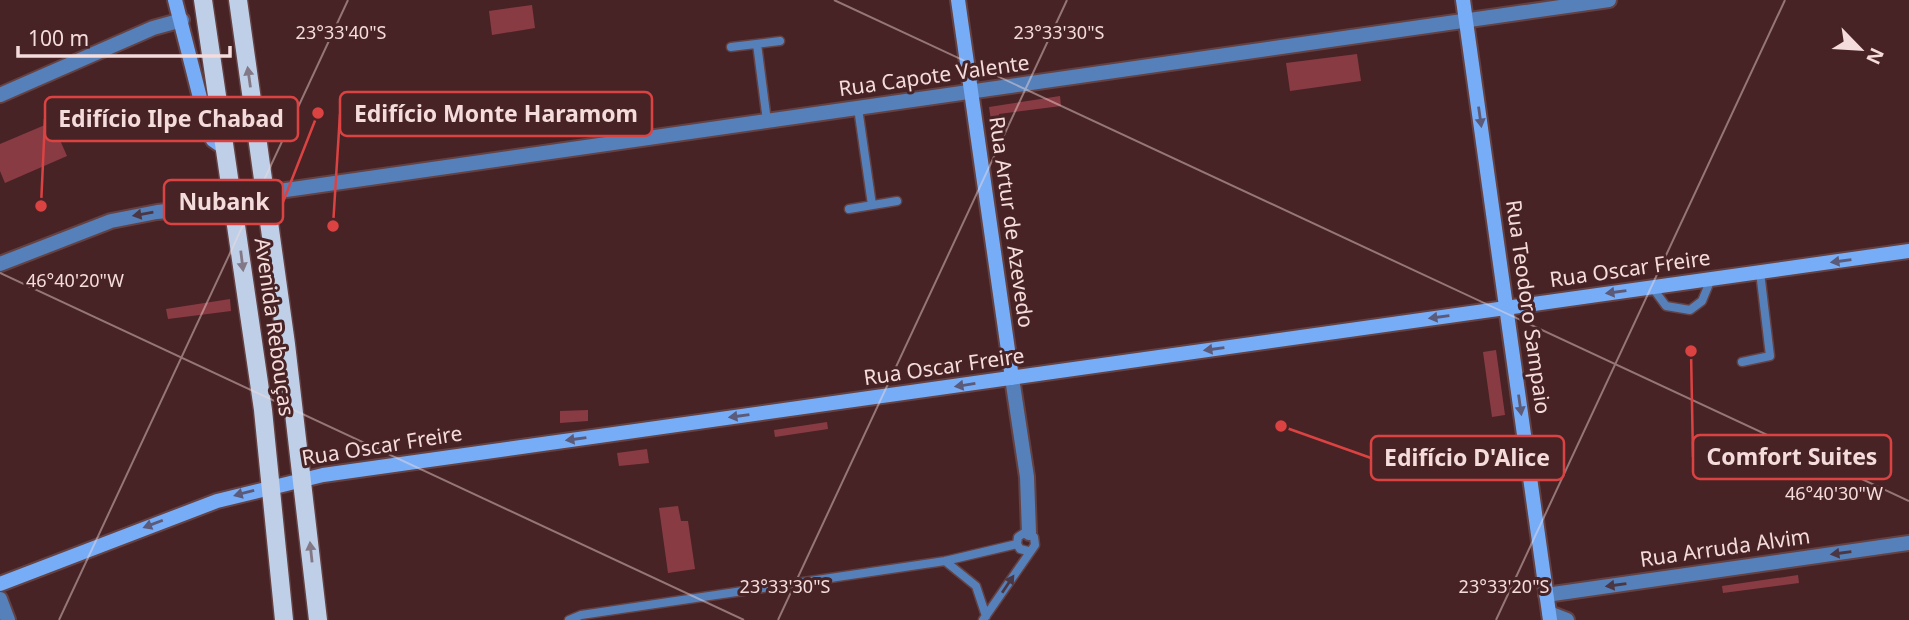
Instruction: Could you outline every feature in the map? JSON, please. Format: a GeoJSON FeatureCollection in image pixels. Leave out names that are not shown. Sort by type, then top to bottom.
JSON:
{"type":"FeatureCollection","features":[{"type":"Feature","properties":{"kind":"main road","name":"Avenida Rebouças"},"geometry":{"type":"LineString","coordinates":[[203,0],[235,204],[272,486],[284,620]]}},
{"type":"Feature","properties":{"kind":"main road","name":"Avenida Rebouças"},"geometry":{"type":"LineString","coordinates":[[238,0],[303,480],[318,620]]}},
{"type":"Feature","properties":{"kind":"street"},"geometry":{"type":"LineString","coordinates":[[175,0],[208,129],[213,140],[226,149]]}},
{"type":"Feature","properties":{"kind":"street","name":"Rua Artur de Azevedo"},"geometry":{"type":"LineString","coordinates":[[958,0],[1027,477],[1031,519],[1029,533]]}},
{"type":"Feature","properties":{"kind":"street","name":"Rua Teodoro Sampaio"},"geometry":{"type":"LineString","coordinates":[[1463,0],[1550,616]]}},
{"type":"Feature","properties":{"kind":"street","name":"Rua Capote Valente"},"geometry":{"type":"LineString","coordinates":[[265,193],[1466,20],[1525,6],[1609,0]]}},
{"type":"Feature","properties":{"kind":"street"},"geometry":{"type":"LineString","coordinates":[[0,95],[153,28],[182,20]]}},
{"type":"Feature","properties":{"kind":"street"},"geometry":{"type":"LineString","coordinates":[[0,264],[111,221],[156,212],[235,204]]}},
{"type":"Feature","properties":{"kind":"street","name":"Rua Oscar Freire"},"geometry":{"type":"LineString","coordinates":[[0,584],[172,516],[272,486],[303,480],[433,458],[1909,251]]}},
{"type":"Feature","properties":{"kind":"street","name":"Rua Arruda Alvim"},"geometry":{"type":"LineString","coordinates":[[1546,595],[1909,543]]}},
{"type":"Feature","properties":{"kind":"street"},"geometry":{"type":"LineString","coordinates":[[0,599],[8,620]]}},
{"type":"Feature","properties":{"kind":"street"},"geometry":{"type":"LineString","coordinates":[[1550,616],[1567,620]]}},
{"type":"Feature","properties":{"kind":"lane"},"geometry":{"type":"LineString","coordinates":[[731,47],[780,41]]}},
{"type":"Feature","properties":{"kind":"lane"},"geometry":{"type":"LineString","coordinates":[[757,44],[767,121]]}},
{"type":"Feature","properties":{"kind":"lane"},"geometry":{"type":"LineString","coordinates":[[859,108],[872,205]]}},
{"type":"Feature","properties":{"kind":"lane"},"geometry":{"type":"LineString","coordinates":[[849,209],[897,201]]}},
{"type":"Feature","properties":{"kind":"lane"},"geometry":{"type":"LineString","coordinates":[[1742,362],[1770,356],[1760,272]]}},
{"type":"Feature","properties":{"kind":"lane"},"geometry":{"type":"LineString","coordinates":[[1652,287],[1666,306],[1690,310],[1702,301],[1711,279]]}},
{"type":"Feature","properties":{"kind":"lane"},"geometry":{"type":"LineString","coordinates":[[985,618],[1035,542],[1029,533],[1020,535],[1017,544]]}},
{"type":"Feature","properties":{"kind":"lane"},"geometry":{"type":"LineString","coordinates":[[1017,544],[1020,549],[1028,551]]}},
{"type":"Feature","properties":{"kind":"lane"},"geometry":{"type":"LineString","coordinates":[[569,620],[581,615],[946,561],[1017,544]]}},
{"type":"Feature","properties":{"kind":"lane"},"geometry":{"type":"LineString","coordinates":[[946,561],[976,586],[985,618]]}},
{"type":"Feature","properties":{"kind":"shaded area"},"geometry":{"type":"Polygon","coordinates":[[[532,5],[535,28],[492,35],[489,11],[532,5]]]}},
{"type":"Feature","properties":{"kind":"shaded area"},"geometry":{"type":"Polygon","coordinates":[[[1357,54],[1361,81],[1290,91],[1286,63],[1357,54]]]}},
{"type":"Feature","properties":{"kind":"shaded area"},"geometry":{"type":"Polygon","coordinates":[[[1060,96],[1061,106],[999,114],[1002,140],[994,142],[989,107],[1060,96]]]}},
{"type":"Feature","properties":{"kind":"shaded area"},"geometry":{"type":"Polygon","coordinates":[[[52,122],[67,156],[5,183],[0,171],[0,144],[52,122]]]}},
{"type":"Feature","properties":{"kind":"shaded area"},"geometry":{"type":"Polygon","coordinates":[[[230,299],[231,311],[168,319],[166,309],[230,299]]]}},
{"type":"Feature","properties":{"kind":"shaded area"},"geometry":{"type":"Polygon","coordinates":[[[1496,350],[1505,415],[1492,417],[1483,352],[1496,350]]]}},
{"type":"Feature","properties":{"kind":"shaded area"},"geometry":{"type":"Polygon","coordinates":[[[588,410],[588,421],[560,423],[560,411],[588,410]]]}},
{"type":"Feature","properties":{"kind":"shaded area"},"geometry":{"type":"Polygon","coordinates":[[[827,422],[828,429],[775,437],[774,430],[827,422]]]}},
{"type":"Feature","properties":{"kind":"shaded area"},"geometry":{"type":"Polygon","coordinates":[[[647,449],[649,463],[619,466],[617,453],[647,449]]]}},
{"type":"Feature","properties":{"kind":"shaded area"},"geometry":{"type":"Polygon","coordinates":[[[678,506],[681,521],[688,521],[695,569],[668,573],[659,508],[678,506]]]}},
{"type":"Feature","properties":{"kind":"shaded area"},"geometry":{"type":"Polygon","coordinates":[[[1798,575],[1799,583],[1723,593],[1722,586],[1798,575]]]}},
{"type":"Feature","properties":{"kind":"place","name":"Nubank"},"geometry":{"type":"Point","coordinates":[318,113]}},
{"type":"Feature","properties":{"kind":"place","name":"Edifício Ilpe Chabad"},"geometry":{"type":"Point","coordinates":[41,206]}},
{"type":"Feature","properties":{"kind":"place","name":"Edifício Monte Haramom"},"geometry":{"type":"Point","coordinates":[333,226]}},
{"type":"Feature","properties":{"kind":"place","name":"Comfort Suites"},"geometry":{"type":"Point","coordinates":[1691,351]}},
{"type":"Feature","properties":{"kind":"place","name":"Edifício D'Alice"},"geometry":{"type":"Point","coordinates":[1281,426]}}]}
